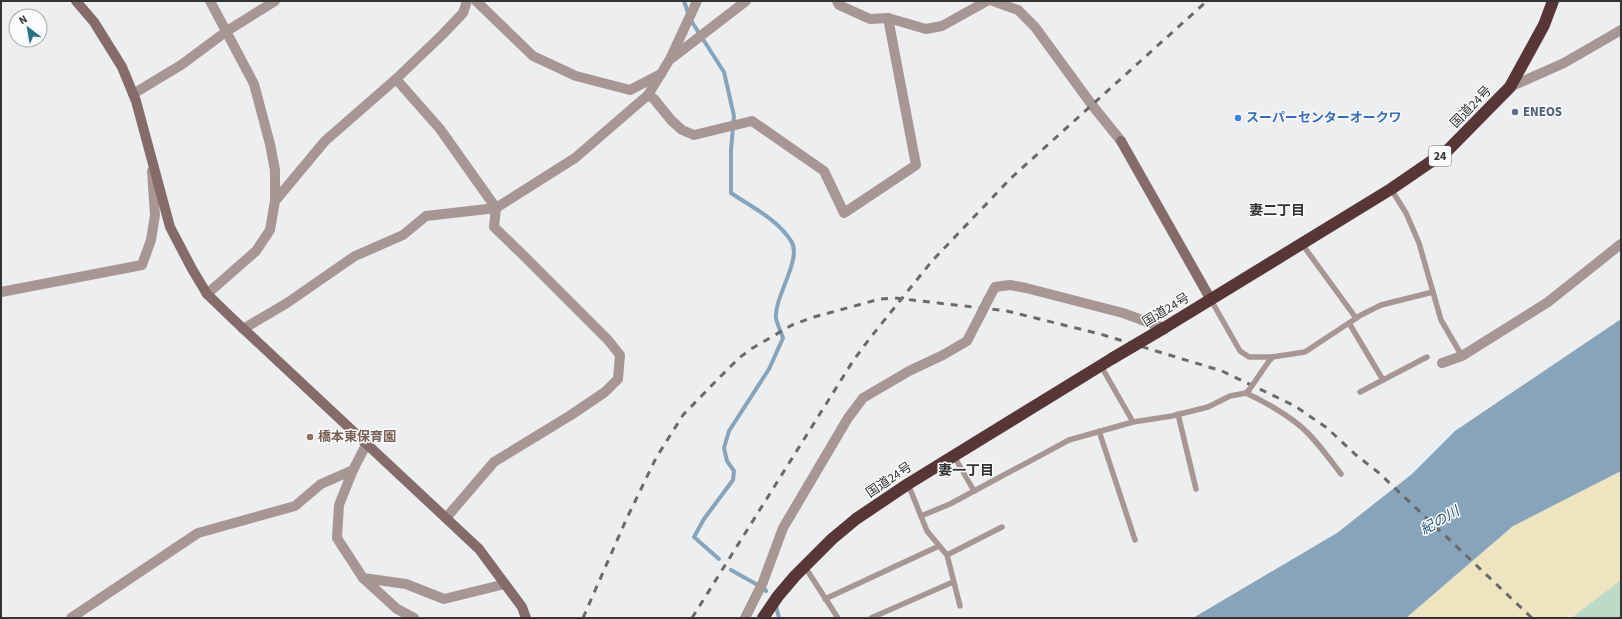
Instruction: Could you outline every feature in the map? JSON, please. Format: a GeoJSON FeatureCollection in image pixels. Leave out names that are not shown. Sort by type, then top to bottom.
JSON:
{"type":"FeatureCollection","features":[{"type":"Feature","properties":{"kind":"highway","name":"国道24号"},"geometry":{"type":"LineString","coordinates":[[763,618],[778,596],[805,567],[832,539],[856,519],[908,484],[1392,189],[1448,150],[1510,87],[1544,25],[1553,1]]}},
{"type":"Feature","properties":{"kind":"street"},"geometry":{"type":"LineString","coordinates":[[76,1],[94,22],[122,67],[133,94],[153,163],[165,214],[170,227],[192,269],[207,294],[366,445],[479,548],[522,607],[526,618]]}},
{"type":"Feature","properties":{"kind":"street"},"geometry":{"type":"LineString","coordinates":[[207,294],[256,252],[270,230],[275,200],[275,170],[270,144],[254,84],[210,1]]}},
{"type":"Feature","properties":{"kind":"street"},"geometry":{"type":"LineString","coordinates":[[133,94],[181,65],[227,31],[275,1]]}},
{"type":"Feature","properties":{"kind":"street"},"geometry":{"type":"LineString","coordinates":[[275,200],[325,141],[396,79],[463,14],[468,1]]}},
{"type":"Feature","properties":{"kind":"street"},"geometry":{"type":"LineString","coordinates":[[476,1],[533,56],[576,76],[630,90],[662,73]]}},
{"type":"Feature","properties":{"kind":"street"},"geometry":{"type":"LineString","coordinates":[[243,329],[287,303],[355,256],[404,235],[426,216],[496,208],[575,158],[648,95],[670,59],[697,1]]}},
{"type":"Feature","properties":{"kind":"street"},"geometry":{"type":"LineString","coordinates":[[670,59],[746,1]]}},
{"type":"Feature","properties":{"kind":"street"},"geometry":{"type":"LineString","coordinates":[[837,1],[839,5],[870,19],[888,18],[926,29],[942,26],[986,1]]}},
{"type":"Feature","properties":{"kind":"street"},"geometry":{"type":"LineString","coordinates":[[994,1],[1018,10],[1035,27],[1092,105],[1121,141],[1211,300]]}},
{"type":"Feature","properties":{"kind":"street"},"geometry":{"type":"LineString","coordinates":[[648,95],[654,99],[671,120],[682,130],[694,135],[752,121],[824,171],[844,213],[916,165],[888,18]]}},
{"type":"Feature","properties":{"kind":"street"},"geometry":{"type":"LineString","coordinates":[[1510,87],[1564,63],[1621,30]]}},
{"type":"Feature","properties":{"kind":"street"},"geometry":{"type":"LineString","coordinates":[[396,79],[440,129],[496,208],[494,227],[608,340],[620,355],[618,379],[605,392],[571,416],[494,462],[446,518]]}},
{"type":"Feature","properties":{"kind":"street"},"geometry":{"type":"LineString","coordinates":[[1,292],[142,265],[151,240],[155,215],[153,163]]}},
{"type":"Feature","properties":{"kind":"street"},"geometry":{"type":"LineString","coordinates":[[1442,363],[1462,356],[1548,302],[1621,244]]}},
{"type":"Feature","properties":{"kind":"street"},"geometry":{"type":"LineString","coordinates":[[745,618],[763,582],[783,528],[848,418],[863,398],[909,371],[943,355],[967,341],[995,287],[1010,286],[1026,288],[1123,313],[1164,328]]}},
{"type":"Feature","properties":{"kind":"street"},"geometry":{"type":"LineString","coordinates":[[366,445],[353,470],[339,505],[337,538],[363,578],[397,609],[414,618]]}},
{"type":"Feature","properties":{"kind":"street"},"geometry":{"type":"LineString","coordinates":[[71,618],[198,533],[295,506],[321,484],[353,470]]}},
{"type":"Feature","properties":{"kind":"street"},"geometry":{"type":"LineString","coordinates":[[363,578],[406,584],[444,599],[505,584]]}},
{"type":"Feature","properties":{"kind":"lane"},"geometry":{"type":"LineString","coordinates":[[1392,189],[1406,213],[1419,243],[1441,320],[1462,356]]}},
{"type":"Feature","properties":{"kind":"lane"},"geometry":{"type":"LineString","coordinates":[[1302,244],[1356,318]]}},
{"type":"Feature","properties":{"kind":"lane"},"geometry":{"type":"LineString","coordinates":[[1211,300],[1240,351],[1249,357],[1271,359],[1305,352],[1356,318],[1381,305],[1433,292]]}},
{"type":"Feature","properties":{"kind":"lane"},"geometry":{"type":"LineString","coordinates":[[1349,323],[1383,380]]}},
{"type":"Feature","properties":{"kind":"lane"},"geometry":{"type":"LineString","coordinates":[[1360,392],[1427,357]]}},
{"type":"Feature","properties":{"kind":"lane"},"geometry":{"type":"LineString","coordinates":[[921,516],[950,504],[1069,440],[1133,422],[1208,407],[1230,396],[1247,392],[1271,359]]}},
{"type":"Feature","properties":{"kind":"lane"},"geometry":{"type":"LineString","coordinates":[[1101,366],[1133,422]]}},
{"type":"Feature","properties":{"kind":"lane"},"geometry":{"type":"LineString","coordinates":[[1247,392],[1285,414],[1301,426],[1341,474]]}},
{"type":"Feature","properties":{"kind":"lane"},"geometry":{"type":"LineString","coordinates":[[1178,414],[1196,489]]}},
{"type":"Feature","properties":{"kind":"lane"},"geometry":{"type":"LineString","coordinates":[[1099,431],[1135,540]]}},
{"type":"Feature","properties":{"kind":"lane"},"geometry":{"type":"LineString","coordinates":[[954,456],[974,491]]}},
{"type":"Feature","properties":{"kind":"lane"},"geometry":{"type":"LineString","coordinates":[[908,484],[927,531],[947,556],[960,606]]}},
{"type":"Feature","properties":{"kind":"lane"},"geometry":{"type":"LineString","coordinates":[[947,556],[1002,527]]}},
{"type":"Feature","properties":{"kind":"lane"},"geometry":{"type":"LineString","coordinates":[[825,599],[939,546]]}},
{"type":"Feature","properties":{"kind":"lane"},"geometry":{"type":"LineString","coordinates":[[805,567],[838,618]]}},
{"type":"Feature","properties":{"kind":"lane"},"geometry":{"type":"LineString","coordinates":[[871,618],[953,582]]}},
{"type":"Feature","properties":{"kind":"green space"},"geometry":{"type":"Polygon","coordinates":[[[1621,580],[1621,618],[1571,618],[1577,613],[1621,580]]]}},
{"type":"Feature","properties":{"kind":"sand"},"geometry":{"type":"Polygon","coordinates":[[[1621,471],[1621,580],[1571,618],[1406,618],[1513,526],[1621,471]]]}},
{"type":"Feature","properties":{"kind":"water","name":"紀の川"},"geometry":{"type":"Polygon","coordinates":[[[1621,319],[1621,471],[1513,526],[1406,618],[1193,618],[1337,533],[1412,474],[1455,431],[1621,319]]]}},
{"type":"Feature","properties":{"kind":"waterway"},"geometry":{"type":"LineString","coordinates":[[684,1],[690,19],[724,72],[734,116],[731,150],[731,193],[772,220],[786,233],[794,248],[791,267],[777,309],[776,318],[783,338],[769,369],[729,431],[724,448],[727,461],[734,471],[733,480],[704,519],[694,537],[719,559]]}},
{"type":"Feature","properties":{"kind":"waterway"},"geometry":{"type":"LineString","coordinates":[[731,570],[765,589],[766,591]]}},
{"type":"Feature","properties":{"kind":"waterway"},"geometry":{"type":"LineString","coordinates":[[776,606],[779,618]]}},
{"type":"Feature","properties":{"kind":"railway"},"geometry":{"type":"LineString","coordinates":[[692,618],[853,361],[932,261],[1011,178],[1207,1]]}},
{"type":"Feature","properties":{"kind":"railway"},"geometry":{"type":"LineString","coordinates":[[583,618],[626,520],[656,458],[683,415],[717,380],[739,358],[751,349],[792,325],[814,317],[880,299],[895,298],[1007,311],[1100,334],[1222,371],[1295,406],[1327,428],[1356,455],[1379,473],[1532,618]]}},
{"type":"Feature","properties":{"kind":"place","name":"ENEOS"},"geometry":{"type":"Point","coordinates":[1515,112]}},
{"type":"Feature","properties":{"kind":"place","name":"スーパーセンターオークワ"},"geometry":{"type":"Point","coordinates":[1238,118]}},
{"type":"Feature","properties":{"kind":"place","name":"橋本東保育園"},"geometry":{"type":"Point","coordinates":[310,437]}},
{"type":"Feature","properties":{"kind":"district","name":"妻二丁目"},"geometry":{"type":"Point","coordinates":[1277,211]}},
{"type":"Feature","properties":{"kind":"district","name":"妻一丁目"},"geometry":{"type":"Point","coordinates":[966,471]}}]}
